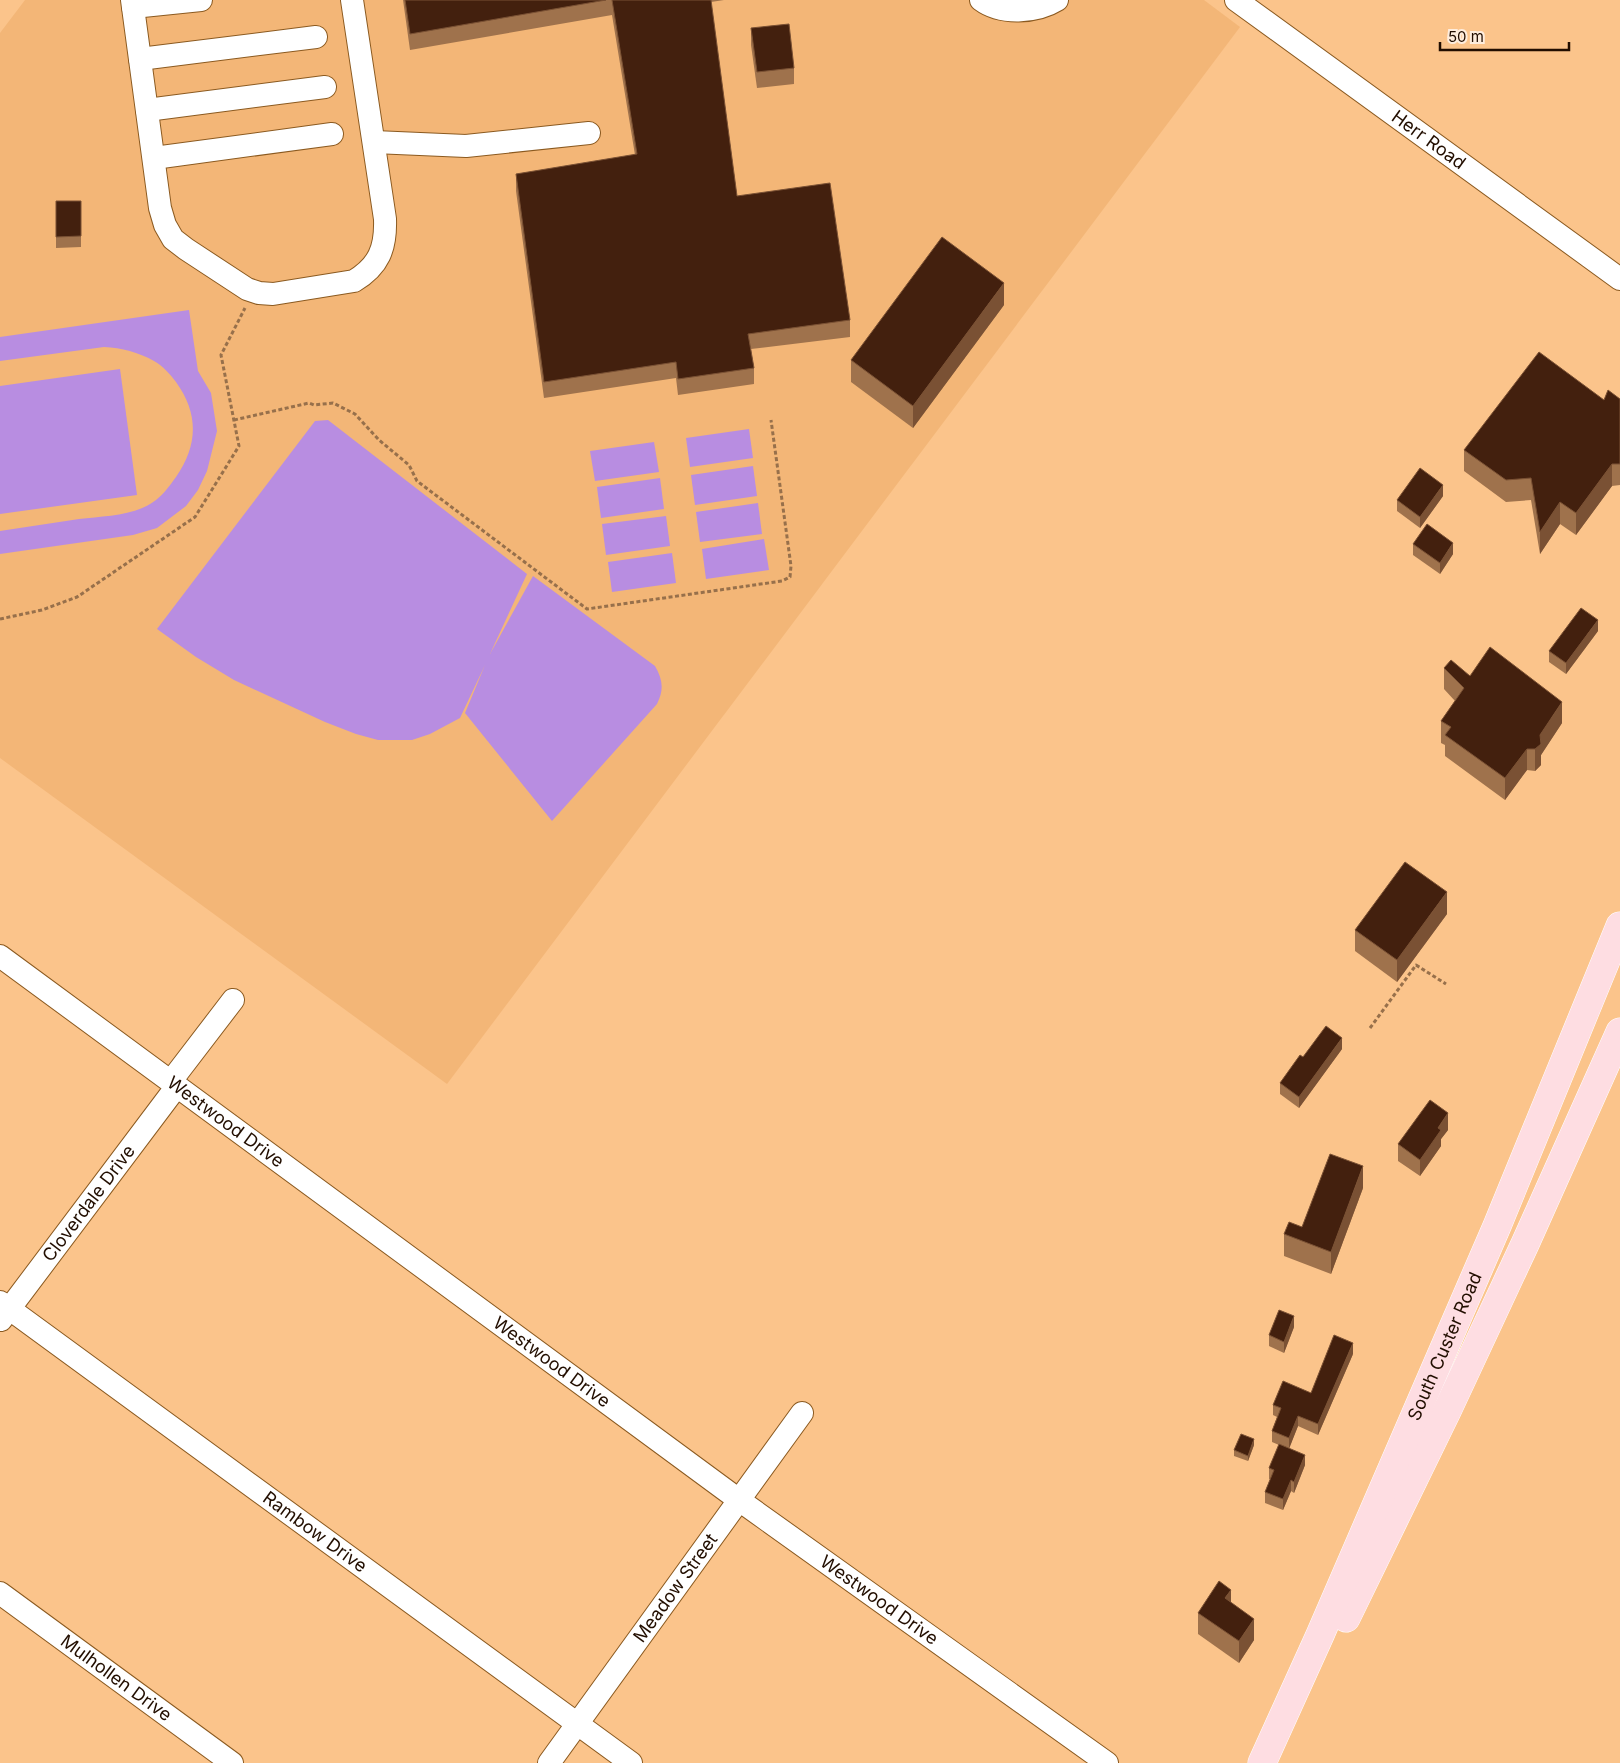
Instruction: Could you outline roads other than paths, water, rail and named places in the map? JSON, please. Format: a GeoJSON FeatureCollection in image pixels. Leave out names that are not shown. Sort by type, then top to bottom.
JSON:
{"type":"FeatureCollection","features":[{"type":"Feature","properties":{"kind":"main road","name":"South Custer Road"},"geometry":{"type":"LineString","coordinates":[[1262,1763],[1320,1635],[1497,1226],[1620,926]]}},
{"type":"Feature","properties":{"kind":"main road","name":"South Custer Road"},"geometry":{"type":"LineString","coordinates":[[1270,1763],[1351,1608],[1447,1410],[1525,1244],[1620,1032]]}},
{"type":"Feature","properties":{"kind":"street"},"geometry":{"type":"LineString","coordinates":[[201,0],[133,4],[160,208],[165,225],[173,239],[194,255],[247,289],[259,293],[274,294],[354,281],[375,264],[385,233],[385,219],[352,0]]}},
{"type":"Feature","properties":{"kind":"street"},"geometry":{"type":"LineString","coordinates":[[981,0],[990,7],[1019,11],[1038,8],[1057,0]]}},
{"type":"Feature","properties":{"kind":"street","name":"Herr Road"},"geometry":{"type":"LineString","coordinates":[[1236,0],[1620,279]]}},
{"type":"Feature","properties":{"kind":"street"},"geometry":{"type":"LineString","coordinates":[[140,59],[316,37]]}},
{"type":"Feature","properties":{"kind":"street"},"geometry":{"type":"LineString","coordinates":[[147,110],[324,87]]}},
{"type":"Feature","properties":{"kind":"street"},"geometry":{"type":"LineString","coordinates":[[374,142],[466,146],[589,132]]}},
{"type":"Feature","properties":{"kind":"street"},"geometry":{"type":"LineString","coordinates":[[154,158],[332,134]]}},
{"type":"Feature","properties":{"kind":"street","name":"Westwood Drive"},"geometry":{"type":"LineString","coordinates":[[0,956],[739,1500],[1107,1763]]}},
{"type":"Feature","properties":{"kind":"street","name":"Cloverdale Drive"},"geometry":{"type":"LineString","coordinates":[[3,1310],[174,1083],[233,1000]]}},
{"type":"Feature","properties":{"kind":"street","name":"Rambow Drive"},"geometry":{"type":"LineString","coordinates":[[3,1310],[631,1763]]}},
{"type":"Feature","properties":{"kind":"street","name":"Meadow Street"},"geometry":{"type":"LineString","coordinates":[[549,1763],[802,1413]]}},
{"type":"Feature","properties":{"kind":"street","name":"Mulhollen Drive"},"geometry":{"type":"LineString","coordinates":[[0,1592],[232,1763]]}}]}
